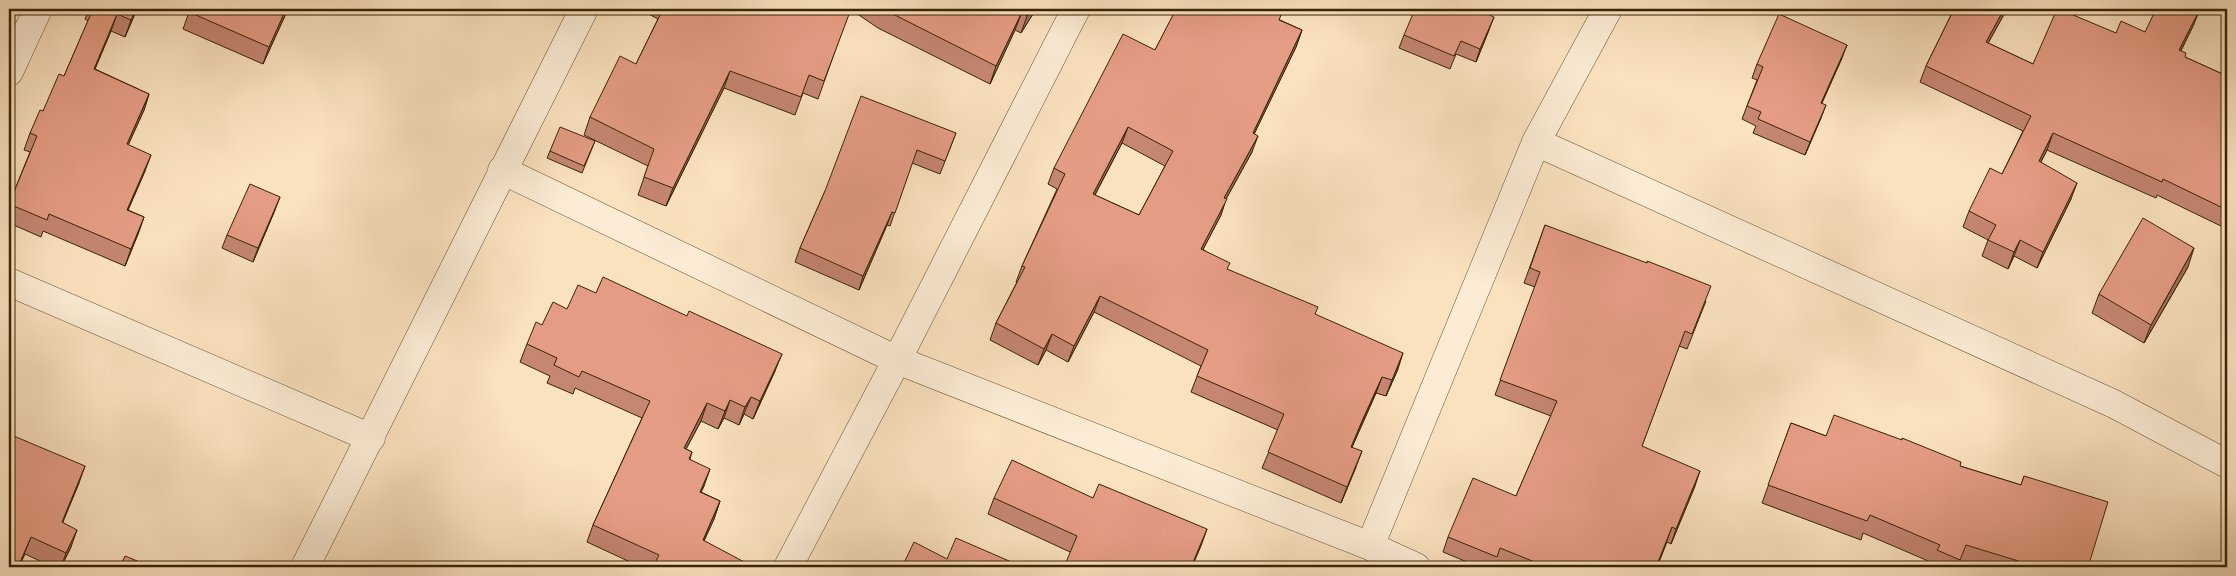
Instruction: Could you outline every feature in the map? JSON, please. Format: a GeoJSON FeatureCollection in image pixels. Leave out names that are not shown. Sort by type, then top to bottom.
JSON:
{"type":"FeatureCollection","features":[{"type":"Feature","properties":{"kind":"street"},"geometry":{"type":"LineString","coordinates":[[9,72],[38,9]]}},
{"type":"Feature","properties":{"kind":"street"},"geometry":{"type":"LineString","coordinates":[[305,567],[584,9]]}},
{"type":"Feature","properties":{"kind":"street"},"geometry":{"type":"LineString","coordinates":[[788,567],[897,360],[1076,9]]}},
{"type":"Feature","properties":{"kind":"street"},"geometry":{"type":"LineString","coordinates":[[1370,546],[1536,142],[1608,9]]}},
{"type":"Feature","properties":{"kind":"street"},"geometry":{"type":"LineString","coordinates":[[1536,142],[2114,404],[2227,464]]}},
{"type":"Feature","properties":{"kind":"street"},"geometry":{"type":"LineString","coordinates":[[502,170],[897,360],[1370,546],[1416,567]]}},
{"type":"Feature","properties":{"kind":"street"},"geometry":{"type":"LineString","coordinates":[[9,282],[371,438]]}},
{"type":"Feature","properties":{"kind":"building"},"geometry":{"type":"Polygon","coordinates":[[[93,9],[136,9],[131,20],[117,14],[94,69],[149,94],[127,144],[151,155],[127,210],[144,217],[131,249],[49,214],[47,220],[9,204],[37,136],[30,133],[40,110],[43,111],[59,74],[64,76],[93,9]]]}},
{"type":"Feature","properties":{"kind":"building"},"geometry":{"type":"Polygon","coordinates":[[[191,9],[286,9],[269,47],[189,12],[191,9]]]}},
{"type":"Feature","properties":{"kind":"building"},"geometry":{"type":"Polygon","coordinates":[[[663,9],[851,9],[824,81],[809,75],[801,97],[730,71],[673,188],[644,177],[654,149],[590,117],[620,56],[636,64],[663,9]]]}},
{"type":"Feature","properties":{"kind":"building"},"geometry":{"type":"Polygon","coordinates":[[[883,9],[1032,9],[1027,16],[1022,12],[996,66],[883,9]]]}},
{"type":"Feature","properties":{"kind":"building"},"geometry":{"type":"Polygon","coordinates":[[[1176,9],[1269,9],[1281,15],[1279,20],[1302,30],[1253,133],[1258,136],[1224,198],[1227,199],[1201,249],[1230,263],[1227,269],[1318,307],[1315,314],[1403,353],[1392,380],[1382,377],[1351,447],[1362,451],[1347,487],[1268,452],[1284,414],[1197,376],[1208,350],[1100,296],[1074,346],[1052,334],[1044,349],[996,323],[1025,267],[1022,266],[1065,174],[1054,168],[1123,34],[1155,50],[1176,9]],[[1128,127],[1093,194],[1139,215],[1173,151],[1128,127]]]}},
{"type":"Feature","properties":{"kind":"building"},"geometry":{"type":"Polygon","coordinates":[[[1415,9],[1476,9],[1494,17],[1480,49],[1461,41],[1454,56],[1404,35],[1415,9]]]}},
{"type":"Feature","properties":{"kind":"building"},"geometry":{"type":"Polygon","coordinates":[[[1954,9],[2004,9],[1986,42],[2033,64],[2057,9],[2116,33],[2121,21],[2145,32],[2156,9],[2200,9],[2179,50],[2186,53],[2185,57],[2227,76],[2227,210],[2163,179],[2162,182],[2053,133],[2039,161],[2077,183],[2043,252],[2020,240],[2014,252],[1988,240],[1996,225],[1969,211],[1990,168],[2002,174],[2031,116],[1926,66],[1954,9]]]}},
{"type":"Feature","properties":{"kind":"building"},"geometry":{"type":"Polygon","coordinates":[[[1779,14],[1847,45],[1821,103],[1826,105],[1810,142],[1758,119],[1761,112],[1747,106],[1763,67],[1757,64],[1779,14]]]}},
{"type":"Feature","properties":{"kind":"building"},"geometry":{"type":"Polygon","coordinates":[[[861,96],[956,133],[945,161],[917,150],[895,213],[892,212],[863,276],[800,248],[825,191],[861,96]]]}},
{"type":"Feature","properties":{"kind":"building"},"geometry":{"type":"Polygon","coordinates":[[[560,127],[595,141],[584,166],[550,151],[560,127]]]}},
{"type":"Feature","properties":{"kind":"building"},"geometry":{"type":"Polygon","coordinates":[[[250,184],[280,197],[258,248],[227,235],[250,184]]]}},
{"type":"Feature","properties":{"kind":"building"},"geometry":{"type":"Polygon","coordinates":[[[2143,218],[2194,248],[2151,325],[2099,294],[2143,218]]]}},
{"type":"Feature","properties":{"kind":"building"},"geometry":{"type":"Polygon","coordinates":[[[1545,225],[1711,286],[1692,334],[1685,331],[1642,446],[1700,471],[1676,529],[1672,527],[1656,567],[1547,567],[1500,548],[1497,557],[1448,537],[1473,478],[1516,496],[1557,401],[1500,380],[1540,272],[1530,268],[1545,225]]]}},
{"type":"Feature","properties":{"kind":"building"},"geometry":{"type":"Polygon","coordinates":[[[603,277],[687,316],[689,311],[782,354],[760,401],[751,397],[745,407],[730,400],[725,411],[707,403],[684,448],[692,452],[689,459],[710,469],[700,492],[720,501],[703,540],[748,564],[747,567],[653,567],[659,555],[593,525],[650,401],[582,371],[579,377],[554,365],[557,358],[527,344],[536,322],[542,325],[553,302],[567,309],[578,285],[596,293],[603,277]]]}},
{"type":"Feature","properties":{"kind":"building"},"geometry":{"type":"Polygon","coordinates":[[[1834,415],[1902,440],[1902,438],[1961,462],[1960,466],[2021,485],[2024,476],[2108,502],[2088,567],[2038,567],[1966,545],[1960,560],[1937,550],[1940,545],[1870,515],[1867,521],[1768,485],[1791,423],[1826,436],[1834,415]]]}},
{"type":"Feature","properties":{"kind":"building"},"geometry":{"type":"Polygon","coordinates":[[[9,434],[85,466],[62,522],[77,530],[66,553],[31,537],[18,567],[9,567],[9,434]]]}},
{"type":"Feature","properties":{"kind":"building"},"geometry":{"type":"Polygon","coordinates":[[[1012,460],[1093,498],[1099,484],[1207,529],[1191,567],[1064,567],[1077,536],[994,498],[1012,460]]]}},
{"type":"Feature","properties":{"kind":"building"},"geometry":{"type":"Polygon","coordinates":[[[956,538],[1023,567],[902,567],[914,542],[947,559],[956,538]]]}},
{"type":"Feature","properties":{"kind":"building"},"geometry":{"type":"Polygon","coordinates":[[[125,556],[152,567],[120,567],[125,556]]]}}]}
